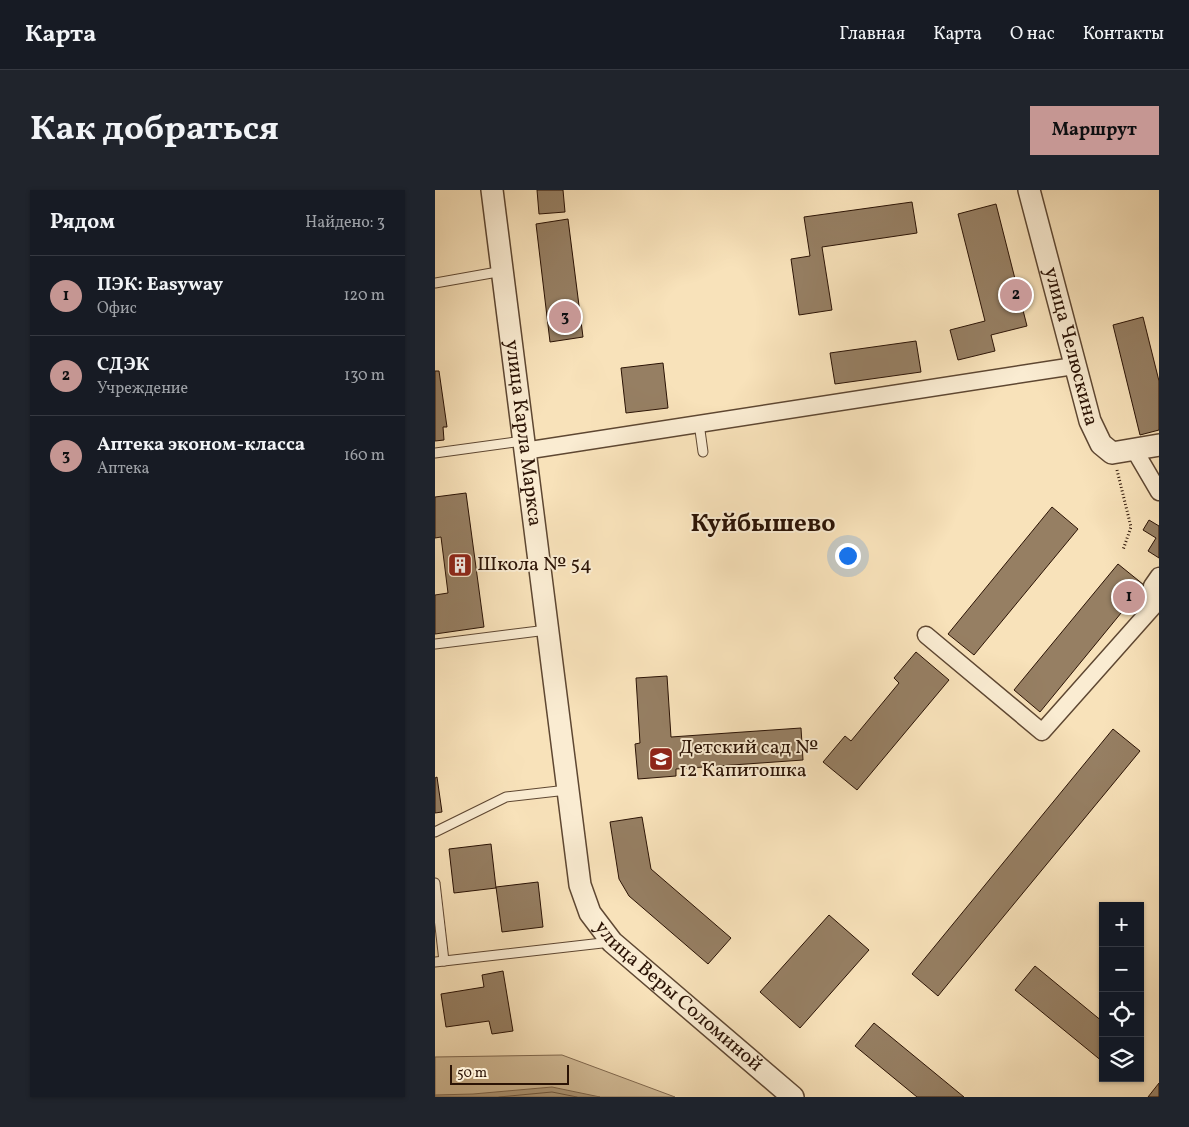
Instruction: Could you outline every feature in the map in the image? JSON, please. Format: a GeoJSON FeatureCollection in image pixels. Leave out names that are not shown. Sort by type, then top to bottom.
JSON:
{"type":"FeatureCollection","features":[{"type":"Feature","properties":{"kind":"street","name":"улица Карла Маркса"},"geometry":{"type":"LineString","coordinates":[[492,190],[567,790],[580,885],[590,913]]}},
{"type":"Feature","properties":{"kind":"street","name":"улица Челюскина"},"geometry":{"type":"LineString","coordinates":[[1029,190],[1074,366],[1091,421],[1101,444],[1112,453]]}},
{"type":"Feature","properties":{"kind":"street"},"geometry":{"type":"LineString","coordinates":[[524,446],[699,423],[1074,366]]}},
{"type":"Feature","properties":{"kind":"street"},"geometry":{"type":"LineString","coordinates":[[1112,453],[1135,451],[1159,445]]}},
{"type":"Feature","properties":{"kind":"street"},"geometry":{"type":"LineString","coordinates":[[1135,451],[1159,492]]}},
{"type":"Feature","properties":{"kind":"street"},"geometry":{"type":"LineString","coordinates":[[926,635],[1043,732],[1153,607],[1152,586],[1159,576]]}},
{"type":"Feature","properties":{"kind":"street","name":"улица Веры Соломиной"},"geometry":{"type":"LineString","coordinates":[[590,913],[612,942],[793,1097]]}},
{"type":"Feature","properties":{"kind":"lane"},"geometry":{"type":"LineString","coordinates":[[435,283],[503,271]]}},
{"type":"Feature","properties":{"kind":"lane"},"geometry":{"type":"LineString","coordinates":[[699,423],[703,452]]}},
{"type":"Feature","properties":{"kind":"lane"},"geometry":{"type":"LineString","coordinates":[[435,452],[524,446]]}},
{"type":"Feature","properties":{"kind":"lane"},"geometry":{"type":"LineString","coordinates":[[435,644],[547,630]]}},
{"type":"Feature","properties":{"kind":"lane"},"geometry":{"type":"LineString","coordinates":[[435,832],[506,798],[567,790]]}},
{"type":"Feature","properties":{"kind":"lane"},"geometry":{"type":"LineString","coordinates":[[435,883],[440,962],[612,942]]}},
{"type":"Feature","properties":{"kind":"path"},"geometry":{"type":"LineString","coordinates":[[1112,453],[1131,527],[1123,550]]}},
{"type":"Feature","properties":{"kind":"shaded area"},"geometry":{"type":"Polygon","coordinates":[[[562,1055],[675,1097],[435,1097],[435,1057],[562,1055]]]}},
{"type":"Feature","properties":{"kind":"water"},"geometry":{"type":"Polygon","coordinates":[[[552,1087],[600,1097],[435,1097],[435,1095],[473,1094],[552,1087]]]}},
{"type":"Feature","properties":{"kind":"building"},"geometry":{"type":"Polygon","coordinates":[[[537,190],[563,190],[565,212],[539,214],[537,190]]]}},
{"type":"Feature","properties":{"kind":"building"},"geometry":{"type":"Polygon","coordinates":[[[912,202],[917,233],[822,247],[832,310],[799,315],[791,259],[810,256],[804,217],[912,202]]]}},
{"type":"Feature","properties":{"kind":"building"},"geometry":{"type":"Polygon","coordinates":[[[996,204],[1027,326],[991,335],[995,351],[958,360],[950,330],[985,321],[958,214],[996,204]]]}},
{"type":"Feature","properties":{"kind":"building"},"geometry":{"type":"Polygon","coordinates":[[[568,219],[583,337],[550,342],[536,224],[568,219]]]}},
{"type":"Feature","properties":{"kind":"building"},"geometry":{"type":"Polygon","coordinates":[[[1143,317],[1159,381],[1159,430],[1140,435],[1113,325],[1143,317]]]}},
{"type":"Feature","properties":{"kind":"building"},"geometry":{"type":"Polygon","coordinates":[[[916,341],[921,372],[835,384],[830,353],[916,341]]]}},
{"type":"Feature","properties":{"kind":"building"},"geometry":{"type":"Polygon","coordinates":[[[663,363],[668,408],[626,413],[621,368],[663,363]]]}},
{"type":"Feature","properties":{"kind":"building"},"geometry":{"type":"Polygon","coordinates":[[[435,371],[439,371],[447,427],[443,427],[444,440],[435,441],[435,371]]]}},
{"type":"Feature","properties":{"kind":"building","name":"Школа № 54"},"geometry":{"type":"Polygon","coordinates":[[[466,493],[484,627],[435,634],[435,595],[448,593],[441,537],[435,538],[435,497],[466,493]]]}},
{"type":"Feature","properties":{"kind":"building"},"geometry":{"type":"Polygon","coordinates":[[[1052,507],[1078,529],[974,655],[948,634],[1052,507]]]}},
{"type":"Feature","properties":{"kind":"building"},"geometry":{"type":"Polygon","coordinates":[[[1149,520],[1159,526],[1159,558],[1148,551],[1156,538],[1143,530],[1149,520]]]}},
{"type":"Feature","properties":{"kind":"building"},"geometry":{"type":"Polygon","coordinates":[[[1118,564],[1144,585],[1040,712],[1014,690],[1118,564]]]}},
{"type":"Feature","properties":{"kind":"building"},"geometry":{"type":"Polygon","coordinates":[[[916,652],[949,680],[857,790],[823,762],[845,736],[851,741],[899,683],[894,678],[916,652]]]}},
{"type":"Feature","properties":{"kind":"building"},"geometry":{"type":"Polygon","coordinates":[[[667,676],[671,737],[801,728],[803,760],[676,769],[676,776],[638,779],[635,744],[640,743],[636,678],[667,676]]]}},
{"type":"Feature","properties":{"kind":"building"},"geometry":{"type":"Polygon","coordinates":[[[1113,729],[1140,751],[938,996],[912,974],[1113,729]]]}},
{"type":"Feature","properties":{"kind":"building"},"geometry":{"type":"Polygon","coordinates":[[[437,777],[442,812],[435,813],[435,778],[437,777]]]}},
{"type":"Feature","properties":{"kind":"building"},"geometry":{"type":"Polygon","coordinates":[[[642,817],[651,869],[731,938],[708,964],[629,896],[619,879],[610,822],[642,817]]]}},
{"type":"Feature","properties":{"kind":"building"},"geometry":{"type":"Polygon","coordinates":[[[491,844],[496,888],[454,893],[449,849],[491,844]]]}},
{"type":"Feature","properties":{"kind":"building"},"geometry":{"type":"Polygon","coordinates":[[[538,882],[543,927],[502,932],[496,887],[538,882]]]}},
{"type":"Feature","properties":{"kind":"building"},"geometry":{"type":"Polygon","coordinates":[[[829,915],[869,950],[800,1028],[760,992],[829,915]]]}},
{"type":"Feature","properties":{"kind":"building"},"geometry":{"type":"Polygon","coordinates":[[[1035,966],[1099,1019],[1099,1059],[1015,990],[1035,966]]]}},
{"type":"Feature","properties":{"kind":"building"},"geometry":{"type":"Polygon","coordinates":[[[503,971],[513,1031],[492,1034],[489,1021],[446,1027],[441,994],[484,987],[482,975],[503,971]]]}},
{"type":"Feature","properties":{"kind":"building"},"geometry":{"type":"Polygon","coordinates":[[[874,1023],[964,1097],[917,1097],[855,1046],[874,1023]]]}},
{"type":"Feature","properties":{"kind":"building"},"geometry":{"type":"Polygon","coordinates":[[[1159,1083],[1159,1097],[1148,1097],[1159,1083]]]}},
{"type":"Feature","properties":{"kind":"place","name":"СДЭК"},"geometry":{"type":"Point","coordinates":[1016,295]}},
{"type":"Feature","properties":{"kind":"place","name":"Аптека эконом-класса"},"geometry":{"type":"Point","coordinates":[565,317]}},
{"type":"Feature","properties":{"kind":"place","name":"Школа № 54"},"geometry":{"type":"Point","coordinates":[460,565]}},
{"type":"Feature","properties":{"kind":"place","name":"ПЭК: Easyway"},"geometry":{"type":"Point","coordinates":[1129,597]}},
{"type":"Feature","properties":{"kind":"place","name":"Детский сад № 12 Капитошка"},"geometry":{"type":"Point","coordinates":[661,759]}},
{"type":"Feature","properties":{"kind":"district","name":"Куйбышево"},"geometry":{"type":"Point","coordinates":[763,524]}}]}
